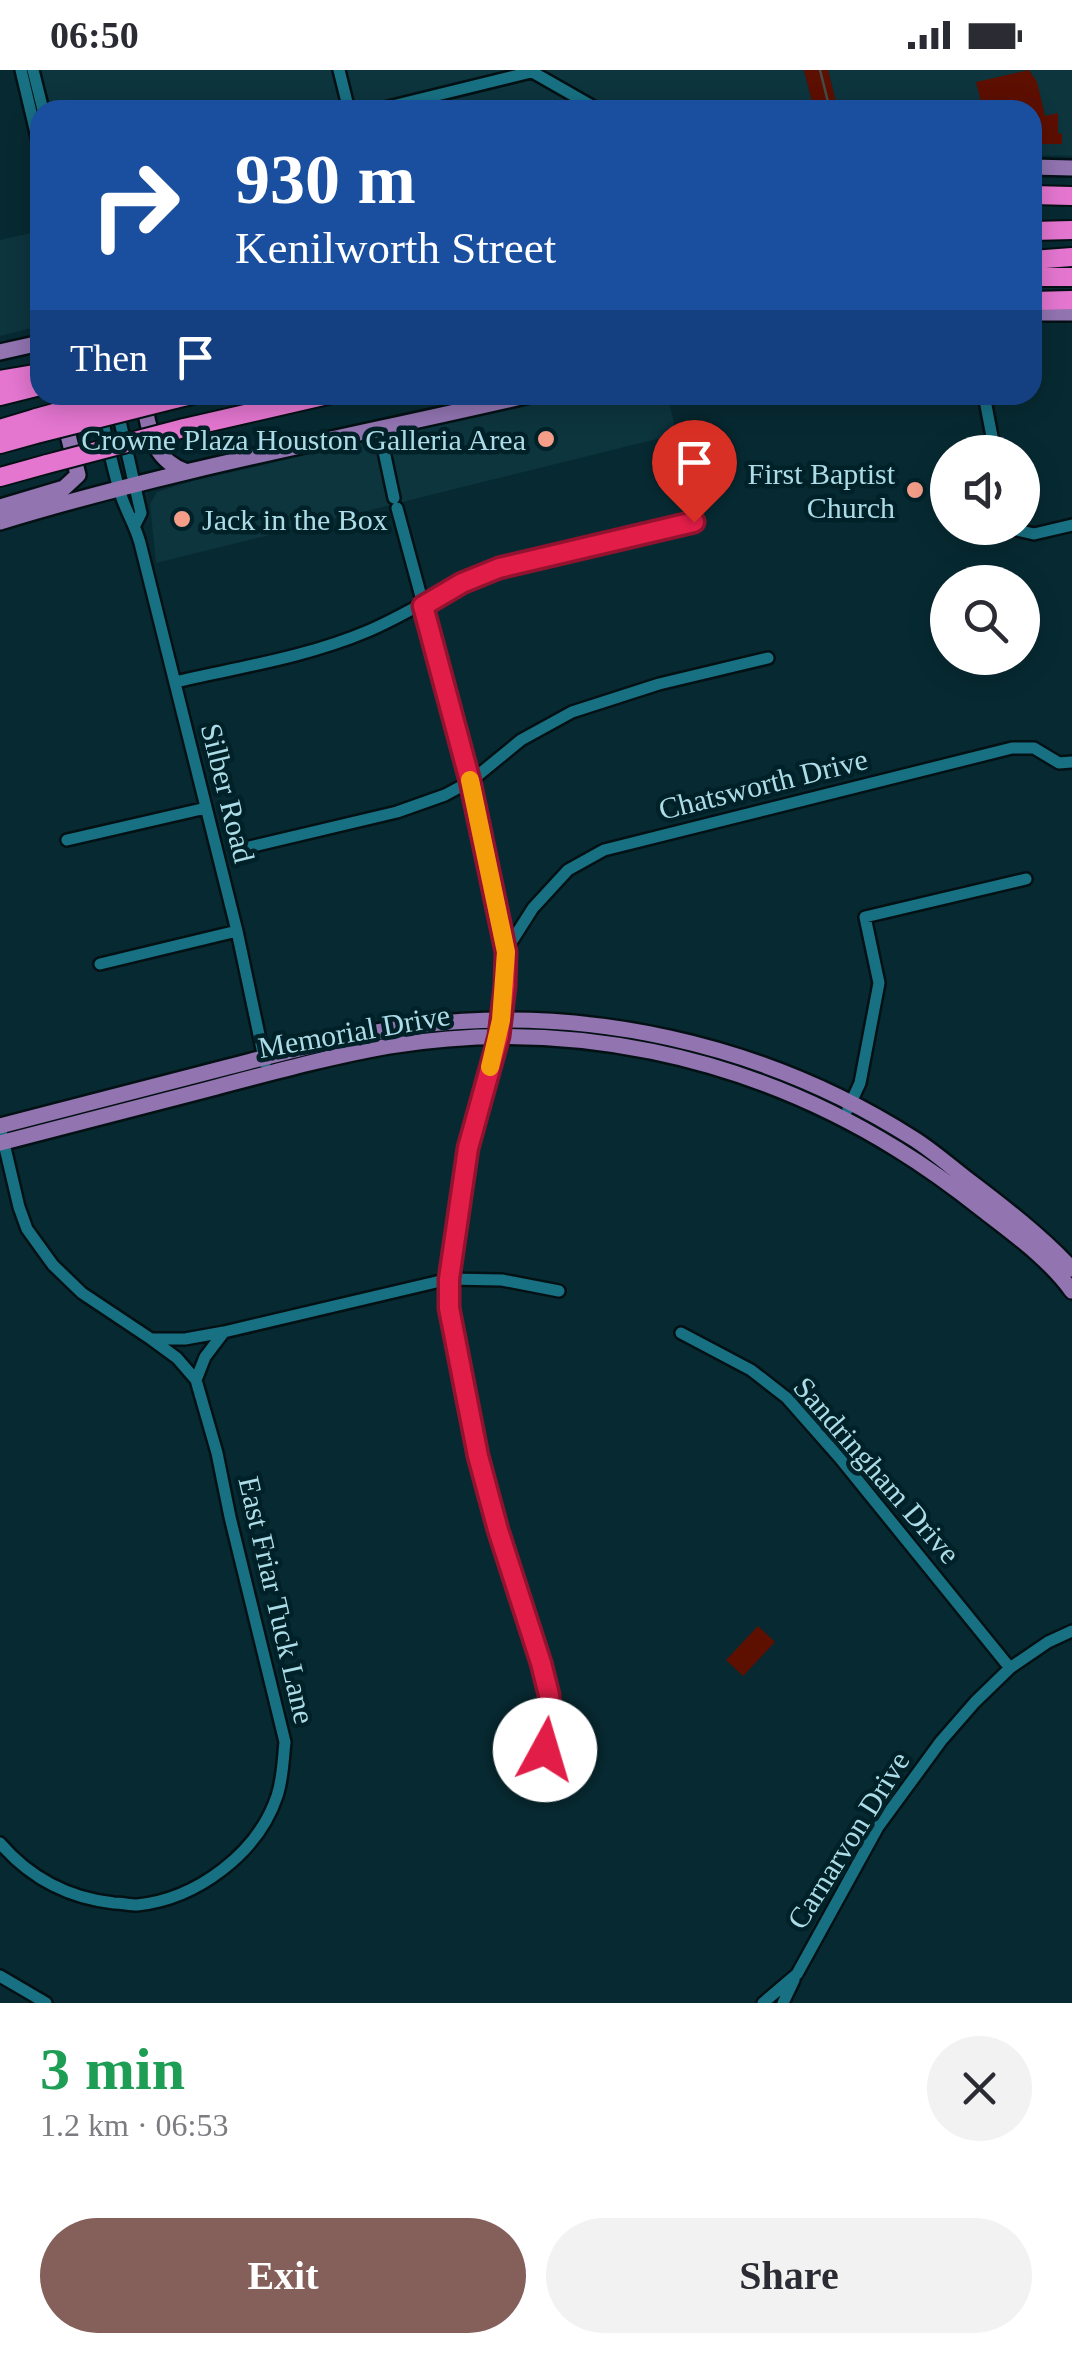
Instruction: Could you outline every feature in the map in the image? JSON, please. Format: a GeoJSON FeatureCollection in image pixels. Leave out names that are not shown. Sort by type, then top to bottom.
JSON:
{"type":"FeatureCollection","features":[{"type":"Feature","properties":{"kind":"highway"},"geometry":{"type":"LineString","coordinates":[[1042,195],[1072,196]]}},
{"type":"Feature","properties":{"kind":"highway"},"geometry":{"type":"LineString","coordinates":[[1042,219],[1072,220]]}},
{"type":"Feature","properties":{"kind":"highway"},"geometry":{"type":"LineString","coordinates":[[1042,231],[1072,230]]}},
{"type":"Feature","properties":{"kind":"highway"},"geometry":{"type":"LineString","coordinates":[[1042,239],[1072,238]]}},
{"type":"Feature","properties":{"kind":"highway"},"geometry":{"type":"LineString","coordinates":[[1042,259],[1072,257]]}},
{"type":"Feature","properties":{"kind":"highway"},"geometry":{"type":"LineString","coordinates":[[1042,277],[1072,277]]}},
{"type":"Feature","properties":{"kind":"highway"},"geometry":{"type":"LineString","coordinates":[[1042,301],[1072,300]]}},
{"type":"Feature","properties":{"kind":"highway"},"geometry":{"type":"LineString","coordinates":[[0,380],[30,381]]}},
{"type":"Feature","properties":{"kind":"highway"},"geometry":{"type":"LineString","coordinates":[[0,396],[30,383]]}},
{"type":"Feature","properties":{"kind":"highway"},"geometry":{"type":"LineString","coordinates":[[0,444],[91,405]]}},
{"type":"Feature","properties":{"kind":"highway"},"geometry":{"type":"LineString","coordinates":[[35,426],[109,405]]}},
{"type":"Feature","properties":{"kind":"highway"},"geometry":{"type":"LineString","coordinates":[[0,431],[143,405]]}},
{"type":"Feature","properties":{"kind":"highway"},"geometry":{"type":"LineString","coordinates":[[0,477],[284,405]]}},
{"type":"Feature","properties":{"kind":"main road"},"geometry":{"type":"LineString","coordinates":[[1042,167],[1072,168]]}},
{"type":"Feature","properties":{"kind":"main road"},"geometry":{"type":"LineString","coordinates":[[1042,312],[1072,313]]}},
{"type":"Feature","properties":{"kind":"main road"},"geometry":{"type":"LineString","coordinates":[[0,352],[30,348]]}},
{"type":"Feature","properties":{"kind":"main road"},"geometry":{"type":"LineString","coordinates":[[0,507],[64,488],[78,476],[60,405]]}},
{"type":"Feature","properties":{"kind":"main road"},"geometry":{"type":"LineString","coordinates":[[146,405],[154,447],[174,467],[188,472]]}},
{"type":"Feature","properties":{"kind":"main road"},"geometry":{"type":"LineString","coordinates":[[0,522],[126,486],[484,405]]}},
{"type":"Feature","properties":{"kind":"main road","name":"Memorial Drive"},"geometry":{"type":"LineString","coordinates":[[1,1137],[266,1066],[500,1028],[683,1049],[848,1111],[942,1176],[1070,1281]]}},
{"type":"Feature","properties":{"kind":"street"},"geometry":{"type":"LineString","coordinates":[[21,70],[30,100]]}},
{"type":"Feature","properties":{"kind":"street"},"geometry":{"type":"LineString","coordinates":[[33,70],[40,100]]}},
{"type":"Feature","properties":{"kind":"street"},"geometry":{"type":"LineString","coordinates":[[339,70],[346,100]]}},
{"type":"Feature","properties":{"kind":"street"},"geometry":{"type":"LineString","coordinates":[[415,100],[530,71],[581,100]]}},
{"type":"Feature","properties":{"kind":"street","name":"Silber Road"},"geometry":{"type":"LineString","coordinates":[[100,405],[126,486],[141,514],[136,525],[237,931],[266,1066]]}},
{"type":"Feature","properties":{"kind":"street","name":"Silber Road"},"geometry":{"type":"LineString","coordinates":[[118,405],[126,486]]}},
{"type":"Feature","properties":{"kind":"street"},"geometry":{"type":"LineString","coordinates":[[986,405],[992,435]]}},
{"type":"Feature","properties":{"kind":"street"},"geometry":{"type":"LineString","coordinates":[[379,428],[470,781],[506,952],[500,1028],[468,1148],[449,1279],[449,1308],[478,1456],[549,1695],[551,1728],[545,1750]]}},
{"type":"Feature","properties":{"kind":"street"},"geometry":{"type":"LineString","coordinates":[[175,682],[324,648],[369,631],[499,568],[694,522]]}},
{"type":"Feature","properties":{"kind":"street"},"geometry":{"type":"LineString","coordinates":[[1040,533],[1072,525]]}},
{"type":"Feature","properties":{"kind":"street"},"geometry":{"type":"LineString","coordinates":[[245,848],[397,812],[444,796],[470,781],[521,740],[572,712],[659,684],[768,658]]}},
{"type":"Feature","properties":{"kind":"street","name":"Chatsworth Drive"},"geometry":{"type":"LineString","coordinates":[[506,952],[533,908],[568,870],[604,850],[1012,748],[1034,748],[1066,763]]}},
{"type":"Feature","properties":{"kind":"street"},"geometry":{"type":"LineString","coordinates":[[1066,763],[1072,775]]}},
{"type":"Feature","properties":{"kind":"street"},"geometry":{"type":"LineString","coordinates":[[67,840],[206,808]]}},
{"type":"Feature","properties":{"kind":"street"},"geometry":{"type":"LineString","coordinates":[[848,1111],[860,1083],[879,983],[865,916],[1026,878]]}},
{"type":"Feature","properties":{"kind":"street"},"geometry":{"type":"LineString","coordinates":[[100,964],[237,931]]}},
{"type":"Feature","properties":{"kind":"street"},"geometry":{"type":"LineString","coordinates":[[1,1137],[28,1229],[53,1265],[82,1293],[177,1358],[196,1380],[205,1357],[224,1332]]}},
{"type":"Feature","properties":{"kind":"street"},"geometry":{"type":"LineString","coordinates":[[151,1339],[185,1339],[224,1332],[449,1279],[502,1280],[559,1291]]}},
{"type":"Feature","properties":{"kind":"street","name":"Sandringham Drive"},"geometry":{"type":"LineString","coordinates":[[681,1333],[752,1370],[787,1398],[839,1456],[1010,1668]]}},
{"type":"Feature","properties":{"kind":"street","name":"East Friar Tuck Lane"},"geometry":{"type":"LineString","coordinates":[[0,1844],[50,1884],[93,1900],[136,1905],[189,1890],[227,1867],[256,1836],[276,1798],[285,1742],[196,1380]]}},
{"type":"Feature","properties":{"kind":"street","name":"Carnarvon Drive"},"geometry":{"type":"LineString","coordinates":[[763,2003],[796,1974],[878,1827],[941,1740],[1010,1668],[1072,1631]]}},
{"type":"Feature","properties":{"kind":"street"},"geometry":{"type":"LineString","coordinates":[[783,2003],[796,1974]]}},
{"type":"Feature","properties":{"kind":"street"},"geometry":{"type":"LineString","coordinates":[[0,1976],[46,2003]]}},
{"type":"Feature","properties":{"kind":"shaded area"},"geometry":{"type":"Polygon","coordinates":[[[41,70],[804,70],[812,100],[48,100],[41,70]]]}},
{"type":"Feature","properties":{"kind":"shaded area"},"geometry":{"type":"Polygon","coordinates":[[[804,70],[828,70],[836,100],[812,100],[804,70]]]}},
{"type":"Feature","properties":{"kind":"shaded area"},"geometry":{"type":"Polygon","coordinates":[[[828,70],[1072,70],[1072,156],[1042,155],[1042,100],[836,100],[828,70]]]}},
{"type":"Feature","properties":{"kind":"shaded area"},"geometry":{"type":"Polygon","coordinates":[[[1029,70],[1041,100],[980,100],[976,82],[1029,70]]]}},
{"type":"Feature","properties":{"kind":"shaded area"},"geometry":{"type":"Polygon","coordinates":[[[1042,103],[1045,116],[1058,113],[1062,144],[1042,144],[1042,103]]]}},
{"type":"Feature","properties":{"kind":"shaded area"},"geometry":{"type":"Polygon","coordinates":[[[30,233],[30,328],[0,336],[0,240],[30,233]]]}},
{"type":"Feature","properties":{"kind":"shaded area"},"geometry":{"type":"Polygon","coordinates":[[[524,405],[670,405],[677,434],[156,563],[150,504],[157,492],[524,405]]]}},
{"type":"Feature","properties":{"kind":"shaded area"},"geometry":{"type":"Polygon","coordinates":[[[758,1626],[775,1642],[743,1676],[726,1660],[758,1626]]]}},
{"type":"Feature","properties":{"kind":"waterway"},"geometry":{"type":"LineString","coordinates":[[820,70],[828,100]]}},
{"type":"Feature","properties":{"kind":"slow traffic"},"geometry":{"type":"LineString","coordinates":[[470,780],[506,952],[499,1036],[490,1067]]}},
{"type":"Feature","properties":{"kind":"place","name":"Crowne Plaza Houston Galleria Area"},"geometry":{"type":"Point","coordinates":[546,439]}},
{"type":"Feature","properties":{"kind":"place","name":"First Baptist Church"},"geometry":{"type":"Point","coordinates":[915,490]}},
{"type":"Feature","properties":{"kind":"place","name":"Jack in the Box"},"geometry":{"type":"Point","coordinates":[182,519]}},
{"type":"Feature","properties":{"kind":"route"},"geometry":{"type":"LineString","coordinates":[[545,1750],[551,1728],[549,1695],[478,1456],[449,1308],[456,1222],[468,1148],[499,1036],[506,952],[470,781],[423,606],[462,583],[499,568],[694,522]]}}]}
